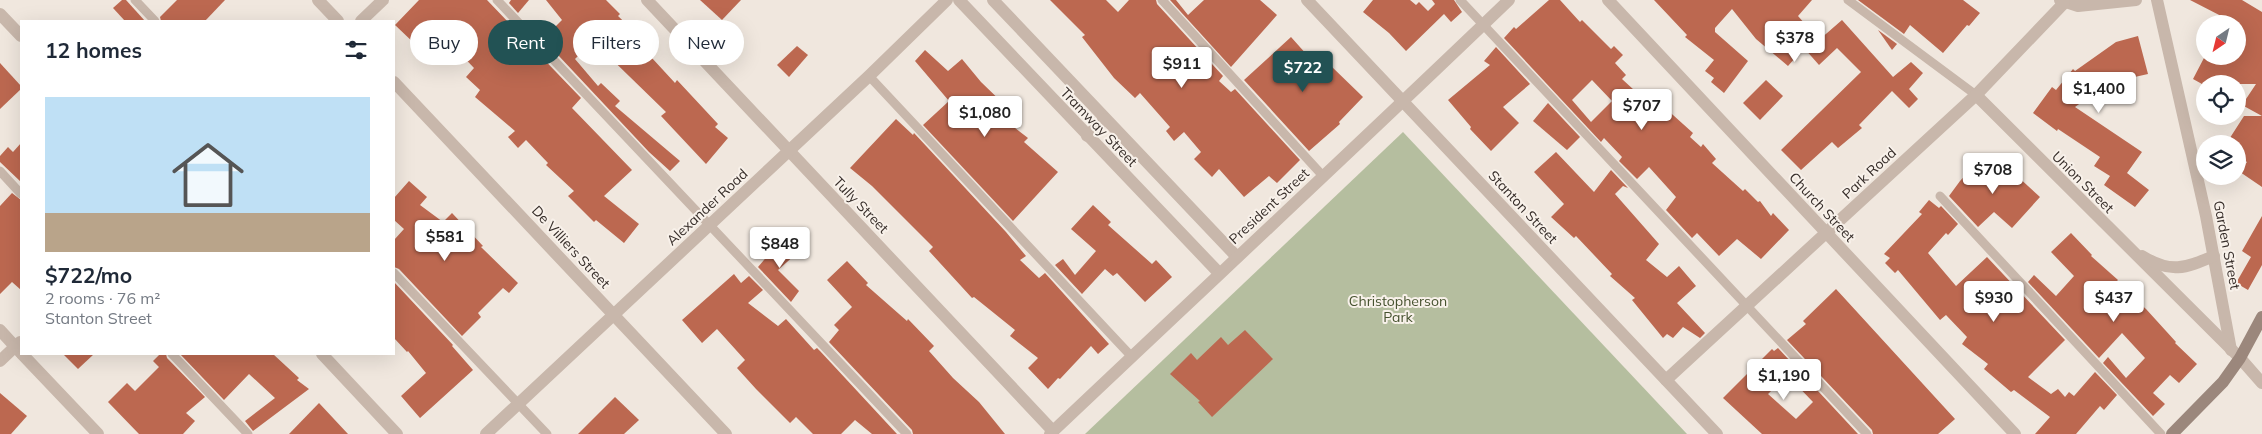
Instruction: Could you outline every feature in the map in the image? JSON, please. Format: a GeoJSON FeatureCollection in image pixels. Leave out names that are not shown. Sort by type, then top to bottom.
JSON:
{"type":"FeatureCollection","features":[{"type":"Feature","properties":{"kind":"street"},"geometry":{"type":"LineString","coordinates":[[318,0],[337,20]]}},
{"type":"Feature","properties":{"kind":"street"},"geometry":{"type":"LineString","coordinates":[[362,20],[383,0]]}},
{"type":"Feature","properties":{"kind":"street","name":"Tully Street"},"geometry":{"type":"LineString","coordinates":[[648,0],[1052,432]]}},
{"type":"Feature","properties":{"kind":"street","name":"Alexander Road"},"geometry":{"type":"LineString","coordinates":[[486,434],[869,76],[947,0]]}},
{"type":"Feature","properties":{"kind":"street","name":"Tramway Street"},"geometry":{"type":"LineString","coordinates":[[960,0],[1219,273]]}},
{"type":"Feature","properties":{"kind":"street","name":"Tramway Street"},"geometry":{"type":"LineString","coordinates":[[993,0],[1237,257]]}},
{"type":"Feature","properties":{"kind":"street","name":"Stanton Street"},"geometry":{"type":"LineString","coordinates":[[1307,0],[1717,434]]}},
{"type":"Feature","properties":{"kind":"street","name":"President Street"},"geometry":{"type":"LineString","coordinates":[[1052,432],[1219,273],[1404,102],[1509,0]]}},
{"type":"Feature","properties":{"kind":"street","name":"Church Street"},"geometry":{"type":"LineString","coordinates":[[1608,0],[2015,434]]}},
{"type":"Feature","properties":{"kind":"street"},"geometry":{"type":"LineString","coordinates":[[2062,2],[2078,6],[2136,0]]}},
{"type":"Feature","properties":{"kind":"street","name":"Garden Street"},"geometry":{"type":"LineString","coordinates":[[2157,0],[2235,354]]}},
{"type":"Feature","properties":{"kind":"street","name":"Park Road"},"geometry":{"type":"LineString","coordinates":[[1666,380],[1976,95],[2062,2]]}},
{"type":"Feature","properties":{"kind":"street"},"geometry":{"type":"LineString","coordinates":[[0,14],[20,35]]}},
{"type":"Feature","properties":{"kind":"street","name":"De Villiers Street"},"geometry":{"type":"LineString","coordinates":[[395,83],[726,434]]}},
{"type":"Feature","properties":{"kind":"street","name":"Union Street"},"geometry":{"type":"LineString","coordinates":[[1976,95],[2262,383]]}},
{"type":"Feature","properties":{"kind":"street"},"geometry":{"type":"LineString","coordinates":[[1087,136],[1105,119]]}},
{"type":"Feature","properties":{"kind":"street"},"geometry":{"type":"LineString","coordinates":[[2125,246],[2156,264],[2169,268],[2180,268],[2214,256]]}},
{"type":"Feature","properties":{"kind":"street"},"geometry":{"type":"LineString","coordinates":[[2172,434],[2223,382],[2235,354],[2262,316]]}},
{"type":"Feature","properties":{"kind":"street"},"geometry":{"type":"LineString","coordinates":[[0,330],[20,349],[0,361]]}},
{"type":"Feature","properties":{"kind":"street"},"geometry":{"type":"LineString","coordinates":[[26,355],[98,434]]}},
{"type":"Feature","properties":{"kind":"street"},"geometry":{"type":"LineString","coordinates":[[323,355],[397,434]]}},
{"type":"Feature","properties":{"kind":"lane"},"geometry":{"type":"LineString","coordinates":[[135,0],[154,20]]}},
{"type":"Feature","properties":{"kind":"lane"},"geometry":{"type":"LineString","coordinates":[[497,0],[907,434]]}},
{"type":"Feature","properties":{"kind":"lane"},"geometry":{"type":"LineString","coordinates":[[1162,0],[1323,176]]}},
{"type":"Feature","properties":{"kind":"lane"},"geometry":{"type":"LineString","coordinates":[[1460,0],[1867,434]]}},
{"type":"Feature","properties":{"kind":"lane","name":"Union Street"},"geometry":{"type":"LineString","coordinates":[[1848,0],[1976,95]]}},
{"type":"Feature","properties":{"kind":"lane"},"geometry":{"type":"LineString","coordinates":[[869,76],[1132,357]]}},
{"type":"Feature","properties":{"kind":"lane"},"geometry":{"type":"LineString","coordinates":[[0,172],[20,193]]}},
{"type":"Feature","properties":{"kind":"lane"},"geometry":{"type":"LineString","coordinates":[[1940,196],[2161,434]]}},
{"type":"Feature","properties":{"kind":"lane"},"geometry":{"type":"LineString","coordinates":[[395,274],[547,434]]}},
{"type":"Feature","properties":{"kind":"lane"},"geometry":{"type":"LineString","coordinates":[[173,355],[248,434]]}},
{"type":"Feature","properties":{"kind":"green space","name":"Christopherson Park"},"geometry":{"type":"Polygon","coordinates":[[[1403,132],[1687,434],[1085,434],[1403,132]]]}},
{"type":"Feature","properties":{"kind":"building"},"geometry":{"type":"Polygon","coordinates":[[[122,0],[126,0],[144,20],[124,20],[113,8],[122,0]]]}},
{"type":"Feature","properties":{"kind":"building"},"geometry":{"type":"Polygon","coordinates":[[[177,0],[225,0],[206,20],[161,20],[160,17],[177,0]]]}},
{"type":"Feature","properties":{"kind":"building"},"geometry":{"type":"Polygon","coordinates":[[[419,0],[487,0],[506,20],[488,20],[488,65],[549,65],[581,98],[572,108],[632,170],[604,196],[639,224],[624,243],[596,220],[594,222],[568,196],[574,191],[546,165],[548,163],[526,140],[518,148],[508,137],[515,131],[475,97],[480,90],[466,77],[474,68],[471,65],[478,65],[478,20],[410,20],[410,39],[395,25],[419,0]]]}},
{"type":"Feature","properties":{"kind":"building"},"geometry":{"type":"Polygon","coordinates":[[[511,0],[529,0],[518,13],[509,3],[511,0]]]}},
{"type":"Feature","properties":{"kind":"building"},"geometry":{"type":"Polygon","coordinates":[[[546,0],[606,0],[620,14],[618,16],[622,20],[573,20],[573,65],[580,65],[598,86],[601,83],[620,101],[615,106],[680,161],[670,171],[649,152],[563,60],[562,20],[546,0]]]}},
{"type":"Feature","properties":{"kind":"building"},"geometry":{"type":"Polygon","coordinates":[[[700,0],[741,0],[722,20],[700,0]]]}},
{"type":"Feature","properties":{"kind":"building"},"geometry":{"type":"Polygon","coordinates":[[[1050,0],[1106,0],[1118,12],[1129,0],[1156,0],[1157,4],[1223,76],[1219,81],[1231,92],[1235,89],[1300,160],[1277,183],[1269,176],[1244,197],[1219,169],[1212,177],[1194,159],[1201,152],[1184,132],[1174,141],[1166,131],[1170,127],[1140,93],[1135,98],[1114,78],[1082,37],[1085,35],[1050,0]]]}},
{"type":"Feature","properties":{"kind":"building"},"geometry":{"type":"Polygon","coordinates":[[[1170,0],[1176,0],[1188,15],[1204,0],[1260,0],[1277,15],[1231,67],[1170,0]]]}},
{"type":"Feature","properties":{"kind":"building"},"geometry":{"type":"Polygon","coordinates":[[[1373,0],[1410,0],[1416,5],[1419,2],[1428,11],[1435,4],[1432,0],[1454,0],[1462,12],[1451,22],[1444,14],[1406,51],[1389,33],[1363,12],[1373,0]]]}},
{"type":"Feature","properties":{"kind":"building"},"geometry":{"type":"Polygon","coordinates":[[[1549,0],[1560,0],[1580,22],[1582,20],[1611,49],[1614,46],[1623,55],[1615,63],[1626,75],[1622,79],[1658,112],[1663,106],[1693,133],[1690,137],[1701,147],[1703,144],[1716,159],[1712,163],[1743,191],[1745,189],[1758,202],[1760,201],[1771,216],[1773,213],[1789,230],[1761,259],[1737,239],[1719,256],[1697,233],[1692,238],[1666,210],[1676,197],[1649,167],[1637,179],[1619,161],[1622,157],[1604,138],[1601,142],[1504,38],[1514,27],[1516,29],[1549,0]],[[1592,80],[1572,100],[1591,122],[1612,101],[1592,80]]]}},
{"type":"Feature","properties":{"kind":"building"},"geometry":{"type":"Polygon","coordinates":[[[1654,0],[1812,0],[1798,16],[1819,40],[1842,20],[1893,77],[1911,62],[1923,73],[1909,89],[1918,99],[1909,108],[1892,91],[1859,125],[1862,128],[1838,148],[1832,142],[1801,170],[1781,150],[1861,72],[1837,48],[1819,65],[1804,48],[1788,66],[1756,39],[1732,9],[1715,28],[1715,32],[1748,61],[1724,93],[1711,82],[1714,78],[1705,71],[1714,60],[1685,37],[1687,35],[1654,0]]]}},
{"type":"Feature","properties":{"kind":"building"},"geometry":{"type":"Polygon","coordinates":[[[1858,0],[1963,0],[1980,13],[1943,53],[1910,25],[1904,34],[1858,0]]]}},
{"type":"Feature","properties":{"kind":"building"},"geometry":{"type":"Polygon","coordinates":[[[2190,0],[2242,0],[2262,12],[2262,116],[2246,107],[2246,99],[2256,84],[2246,84],[2246,75],[2196,75],[2196,81],[2193,79],[2200,65],[2246,65],[2246,15],[2219,15],[2190,0]]]}},
{"type":"Feature","properties":{"kind":"building"},"geometry":{"type":"Polygon","coordinates":[[[1878,30],[1897,44],[1892,50],[1878,30]]]}},
{"type":"Feature","properties":{"kind":"building"},"geometry":{"type":"Polygon","coordinates":[[[2138,36],[2148,74],[2108,83],[2075,107],[2142,152],[2127,173],[2149,190],[2135,207],[2104,185],[2110,176],[2094,166],[2100,157],[2058,129],[2057,131],[2033,113],[2052,87],[2056,90],[2073,69],[2075,71],[2116,42],[2138,36]]]}},
{"type":"Feature","properties":{"kind":"building"},"geometry":{"type":"Polygon","coordinates":[[[1291,37],[1324,74],[1330,65],[1363,97],[1339,122],[1340,124],[1309,151],[1244,80],[1291,37]]]}},
{"type":"Feature","properties":{"kind":"building"},"geometry":{"type":"Polygon","coordinates":[[[797,46],[808,55],[789,77],[777,65],[797,46]]]}},
{"type":"Feature","properties":{"kind":"building"},"geometry":{"type":"Polygon","coordinates":[[[1496,47],[1530,84],[1503,107],[1519,123],[1491,151],[1470,129],[1471,127],[1448,100],[1490,65],[1484,61],[1496,47]]]}},
{"type":"Feature","properties":{"kind":"building"},"geometry":{"type":"Polygon","coordinates":[[[925,50],[948,71],[962,59],[981,82],[1010,110],[1002,118],[1028,138],[1024,142],[1058,172],[1013,221],[923,125],[949,101],[915,61],[925,50]]]}},
{"type":"Feature","properties":{"kind":"building"},"geometry":{"type":"Polygon","coordinates":[[[0,63],[20,85],[20,90],[0,109],[0,63]]]}},
{"type":"Feature","properties":{"kind":"building"},"geometry":{"type":"Polygon","coordinates":[[[618,65],[658,65],[675,83],[677,80],[718,124],[715,127],[728,138],[706,164],[661,116],[666,112],[618,65]]]}},
{"type":"Feature","properties":{"kind":"building"},"geometry":{"type":"Polygon","coordinates":[[[1766,80],[1783,96],[1760,120],[1743,103],[1766,80]]]}},
{"type":"Feature","properties":{"kind":"building"},"geometry":{"type":"Polygon","coordinates":[[[1548,103],[1580,137],[1567,150],[1533,121],[1548,103]]]}},
{"type":"Feature","properties":{"kind":"building"},"geometry":{"type":"Polygon","coordinates":[[[2246,116],[2262,116],[2262,187],[2246,176],[2246,135],[2232,135],[2238,125],[2246,125],[2246,116]]]}},
{"type":"Feature","properties":{"kind":"building"},"geometry":{"type":"Polygon","coordinates":[[[896,119],[913,135],[914,133],[1006,232],[1026,256],[1020,260],[1039,278],[1045,273],[1109,344],[1098,354],[1091,346],[1048,389],[1028,368],[1038,358],[1010,336],[1015,330],[974,297],[972,298],[929,251],[933,247],[872,186],[850,168],[896,119]]]}},
{"type":"Feature","properties":{"kind":"building"},"geometry":{"type":"Polygon","coordinates":[[[20,144],[20,181],[0,162],[0,156],[8,147],[13,152],[20,144]]]}},
{"type":"Feature","properties":{"kind":"building"},"geometry":{"type":"Polygon","coordinates":[[[1556,152],[1594,192],[1611,170],[1628,188],[1623,186],[1615,194],[1659,244],[1646,260],[1667,277],[1679,266],[1696,286],[1677,303],[1705,333],[1700,338],[1683,327],[1673,338],[1667,334],[1663,338],[1632,300],[1635,298],[1610,276],[1612,274],[1576,236],[1574,238],[1551,217],[1564,204],[1534,172],[1556,152]]]}},
{"type":"Feature","properties":{"kind":"building"},"geometry":{"type":"Polygon","coordinates":[[[1982,157],[2010,183],[2016,175],[2040,197],[2012,228],[1994,212],[1978,227],[1949,196],[1982,157]]]}},
{"type":"Feature","properties":{"kind":"building"},"geometry":{"type":"Polygon","coordinates":[[[409,181],[427,197],[420,205],[443,222],[452,213],[483,246],[481,247],[518,283],[509,293],[503,288],[478,313],[481,317],[462,336],[399,269],[395,267],[395,239],[404,229],[395,221],[395,197],[409,181]]]}},
{"type":"Feature","properties":{"kind":"building"},"geometry":{"type":"Polygon","coordinates":[[[12,193],[20,199],[20,289],[12,282],[0,294],[0,206],[12,193]]]}},
{"type":"Feature","properties":{"kind":"building"},"geometry":{"type":"Polygon","coordinates":[[[1929,200],[1939,208],[1941,206],[1958,224],[1948,235],[1946,233],[1928,253],[1956,286],[1987,257],[2065,340],[2028,377],[2051,394],[2058,389],[2065,397],[2069,392],[2074,396],[2095,372],[2117,395],[2104,410],[2100,406],[2076,434],[2035,434],[2050,417],[2014,390],[2011,392],[1984,369],[1988,364],[1962,344],[1967,337],[1946,315],[1940,320],[1898,270],[1895,273],[1885,263],[1890,258],[1884,254],[1922,214],[1919,212],[1929,200]]]}},
{"type":"Feature","properties":{"kind":"building"},"geometry":{"type":"Polygon","coordinates":[[[1093,205],[1111,222],[1108,225],[1152,264],[1156,260],[1172,277],[1145,302],[1117,273],[1113,276],[1105,269],[1082,294],[1055,265],[1063,259],[1075,275],[1096,251],[1071,229],[1093,205]]]}},
{"type":"Feature","properties":{"kind":"building"},"geometry":{"type":"Polygon","coordinates":[[[2262,216],[2262,265],[2248,290],[2236,283],[2251,257],[2242,251],[2262,216]]]}},
{"type":"Feature","properties":{"kind":"building"},"geometry":{"type":"Polygon","coordinates":[[[2071,233],[2091,256],[2118,280],[2116,282],[2146,309],[2175,343],[2197,364],[2179,383],[2170,375],[2153,393],[2165,404],[2153,416],[2103,363],[2108,357],[2126,378],[2145,358],[2122,333],[2099,358],[2028,282],[2034,275],[2056,296],[2074,276],[2051,252],[2071,233]]]}},
{"type":"Feature","properties":{"kind":"building"},"geometry":{"type":"Polygon","coordinates":[[[782,239],[796,254],[778,270],[799,291],[791,302],[758,267],[782,239]]]}},
{"type":"Feature","properties":{"kind":"building"},"geometry":{"type":"Polygon","coordinates":[[[847,261],[868,283],[866,285],[907,321],[908,319],[934,346],[929,351],[953,378],[979,402],[1005,434],[913,434],[912,430],[829,342],[839,330],[834,325],[852,307],[827,280],[847,261]]]}},
{"type":"Feature","properties":{"kind":"building"},"geometry":{"type":"Polygon","coordinates":[[[734,274],[741,283],[749,276],[763,290],[748,303],[778,326],[786,319],[814,350],[817,348],[820,351],[897,434],[872,434],[855,420],[841,434],[813,434],[796,417],[790,423],[756,389],[737,368],[745,360],[717,329],[702,343],[682,320],[734,274]]]}},
{"type":"Feature","properties":{"kind":"building"},"geometry":{"type":"Polygon","coordinates":[[[395,283],[453,345],[473,370],[420,418],[401,396],[426,373],[395,339],[395,283]]]}},
{"type":"Feature","properties":{"kind":"building"},"geometry":{"type":"Polygon","coordinates":[[[1836,289],[1955,419],[1938,434],[1873,434],[1872,430],[1787,340],[1806,324],[1803,321],[1836,289]]]}},
{"type":"Feature","properties":{"kind":"building"},"geometry":{"type":"Polygon","coordinates":[[[1245,330],[1273,359],[1212,417],[1198,402],[1200,401],[1170,374],[1191,353],[1197,360],[1221,337],[1228,345],[1245,330]]]}},
{"type":"Feature","properties":{"kind":"building"},"geometry":{"type":"Polygon","coordinates":[[[1778,348],[1858,434],[1762,434],[1723,398],[1772,349],[1774,351],[1778,348]],[[1787,375],[1768,394],[1796,419],[1813,402],[1787,375]]]}},
{"type":"Feature","properties":{"kind":"building"},"geometry":{"type":"Polygon","coordinates":[[[64,355],[93,355],[78,369],[64,355]]]}},
{"type":"Feature","properties":{"kind":"building"},"geometry":{"type":"Polygon","coordinates":[[[159,355],[166,355],[205,397],[186,413],[195,421],[183,434],[139,434],[108,402],[127,383],[135,391],[159,367],[153,361],[159,355]]]}},
{"type":"Feature","properties":{"kind":"building"},"geometry":{"type":"Polygon","coordinates":[[[181,355],[274,355],[299,378],[297,380],[309,389],[253,431],[245,421],[275,398],[249,374],[224,400],[181,355]]]}},
{"type":"Feature","properties":{"kind":"building"},"geometry":{"type":"Polygon","coordinates":[[[0,393],[27,416],[11,434],[0,434],[0,393]]]}},
{"type":"Feature","properties":{"kind":"building"},"geometry":{"type":"Polygon","coordinates":[[[615,397],[639,420],[624,434],[578,434],[615,397]]]}},
{"type":"Feature","properties":{"kind":"building"},"geometry":{"type":"Polygon","coordinates":[[[319,403],[348,434],[289,434],[319,403]]]}}]}
